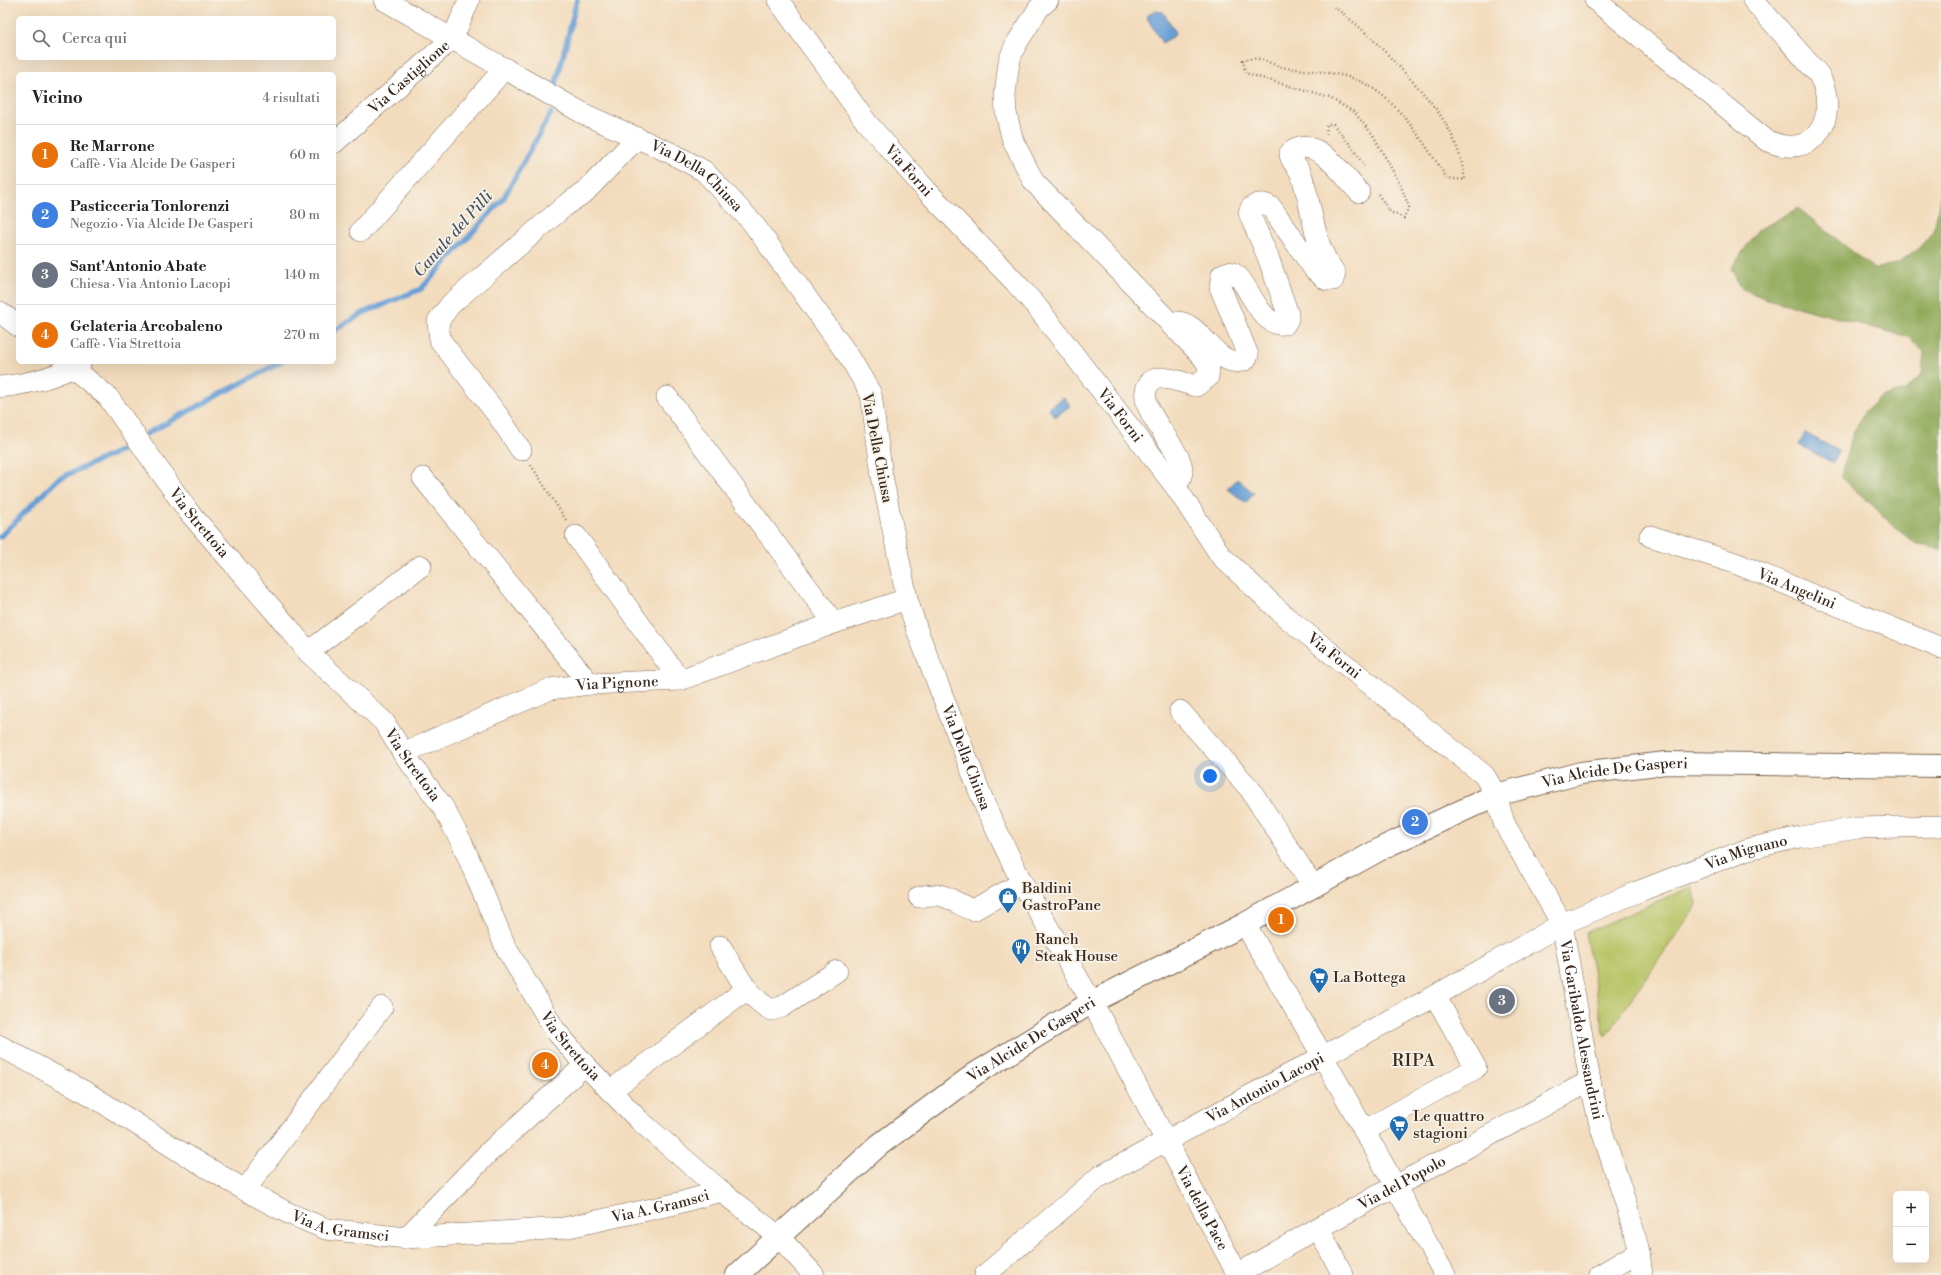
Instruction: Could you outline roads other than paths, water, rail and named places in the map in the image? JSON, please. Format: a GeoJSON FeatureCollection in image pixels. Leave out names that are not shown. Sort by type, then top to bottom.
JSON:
{"type":"FeatureCollection","features":[{"type":"Feature","properties":{"kind":"main road","name":"Via Alcide De Gasperi"},"geometry":{"type":"LineString","coordinates":[[737,1275],[778,1236],[879,1146],[975,1074],[1092,1002],[1245,924],[1386,846],[1496,795],[1581,773],[1666,763],[1941,766]]}},
{"type":"Feature","properties":{"kind":"street","name":"Via Della Chiusa"},"geometry":{"type":"LineString","coordinates":[[384,0],[586,115],[673,154],[704,172],[752,222],[850,358],[871,394],[882,476],[907,599],[917,630],[986,808],[1022,883],[1092,1002]]}},
{"type":"Feature","properties":{"kind":"street","name":"Via Castiglione"},"geometry":{"type":"LineString","coordinates":[[336,141],[453,38],[469,0]]}},
{"type":"Feature","properties":{"kind":"street","name":"Via Forni"},"geometry":{"type":"LineString","coordinates":[[778,0],[867,123],[927,191],[1015,282],[1175,486],[1221,556],[1287,618],[1474,766],[1484,775],[1496,795]]}},
{"type":"Feature","properties":{"kind":"street"},"geometry":{"type":"LineString","coordinates":[[1048,0],[1039,8],[1015,46],[1010,61],[1005,95],[1006,113],[1013,141],[1034,182],[1172,326],[1204,357],[1209,366],[1209,372],[1205,381],[1196,386],[1158,378],[1149,382],[1145,389],[1145,400],[1180,460],[1180,482],[1175,486]]}},
{"type":"Feature","properties":{"kind":"street"},"geometry":{"type":"LineString","coordinates":[[1595,0],[1766,140],[1776,145],[1787,147],[1802,144],[1822,128],[1827,115],[1825,88],[1818,75],[1752,0]]}},
{"type":"Feature","properties":{"kind":"street"},"geometry":{"type":"LineString","coordinates":[[360,230],[505,68]]}},
{"type":"Feature","properties":{"kind":"street"},"geometry":{"type":"LineString","coordinates":[[521,450],[499,417],[440,340],[438,321],[451,304],[567,204],[585,192],[637,138]]}},
{"type":"Feature","properties":{"kind":"street"},"geometry":{"type":"LineString","coordinates":[[1172,326],[1177,322],[1185,323],[1229,361],[1240,362],[1245,360],[1248,355],[1220,287],[1222,275],[1226,272],[1232,272],[1241,279],[1264,317],[1279,325],[1285,324],[1288,314],[1268,257],[1249,213],[1250,208],[1255,204],[1271,207],[1314,269],[1327,280],[1333,280],[1335,272],[1328,263],[1316,239],[1301,172],[1290,158],[1290,153],[1295,149],[1300,147],[1311,147],[1323,153],[1368,192]]}},
{"type":"Feature","properties":{"kind":"street"},"geometry":{"type":"LineString","coordinates":[[0,312],[16,324]]}},
{"type":"Feature","properties":{"kind":"street"},"geometry":{"type":"LineString","coordinates":[[0,387],[24,384],[73,364]]}},
{"type":"Feature","properties":{"kind":"street","name":"Via Strettoia"},"geometry":{"type":"LineString","coordinates":[[73,364],[108,397],[188,511],[308,652],[384,722],[403,753],[443,807],[463,844],[506,948],[554,1030],[585,1065],[639,1120],[721,1191],[778,1236],[814,1275]]}},
{"type":"Feature","properties":{"kind":"street"},"geometry":{"type":"LineString","coordinates":[[667,397],[834,623]]}},
{"type":"Feature","properties":{"kind":"street"},"geometry":{"type":"LineString","coordinates":[[423,478],[590,684]]}},
{"type":"Feature","properties":{"kind":"street"},"geometry":{"type":"LineString","coordinates":[[576,536],[680,680]]}},
{"type":"Feature","properties":{"kind":"street","name":"Via Angelini"},"geometry":{"type":"LineString","coordinates":[[1650,536],[1735,563],[1941,648]]}},
{"type":"Feature","properties":{"kind":"street"},"geometry":{"type":"LineString","coordinates":[[308,652],[421,566]]}},
{"type":"Feature","properties":{"kind":"street","name":"Via Pignone"},"geometry":{"type":"LineString","coordinates":[[403,753],[550,689],[590,684],[680,680],[834,623],[907,599]]}},
{"type":"Feature","properties":{"kind":"street"},"geometry":{"type":"LineString","coordinates":[[1180,712],[1250,789],[1313,886]]}},
{"type":"Feature","properties":{"kind":"street","name":"Via Garibaldo Alessandrini"},"geometry":{"type":"LineString","coordinates":[[1496,795],[1504,823],[1562,924],[1590,1081],[1600,1125],[1628,1210],[1639,1252],[1642,1275]]}},
{"type":"Feature","properties":{"kind":"street","name":"Via Mignano"},"geometry":{"type":"LineString","coordinates":[[1562,924],[1638,892],[1748,849],[1800,837],[1858,828],[1941,826]]}},
{"type":"Feature","properties":{"kind":"street"},"geometry":{"type":"LineString","coordinates":[[919,897],[932,894],[946,896],[973,910],[1022,883]]}},
{"type":"Feature","properties":{"kind":"street"},"geometry":{"type":"LineString","coordinates":[[1245,924],[1322,1055],[1445,1275]]}},
{"type":"Feature","properties":{"kind":"street","name":"Via Antonio Lacopi"},"geometry":{"type":"LineString","coordinates":[[985,1275],[1099,1177],[1322,1055],[1435,996],[1562,924]]}},
{"type":"Feature","properties":{"kind":"street"},"geometry":{"type":"LineString","coordinates":[[720,946],[747,989],[760,1004],[770,1010],[782,1007],[837,971]]}},
{"type":"Feature","properties":{"kind":"street"},"geometry":{"type":"LineString","coordinates":[[610,1091],[747,989]]}},
{"type":"Feature","properties":{"kind":"street"},"geometry":{"type":"LineString","coordinates":[[1364,1130],[1476,1068],[1435,996]]}},
{"type":"Feature","properties":{"kind":"street","name":"Via della Pace"},"geometry":{"type":"LineString","coordinates":[[1092,1002],[1237,1275]]}},
{"type":"Feature","properties":{"kind":"street"},"geometry":{"type":"LineString","coordinates":[[245,1190],[382,1007]]}},
{"type":"Feature","properties":{"kind":"street","name":"Via A. Gramsci"},"geometry":{"type":"LineString","coordinates":[[2,1051],[89,1094],[179,1151],[245,1190],[288,1213],[326,1229],[406,1238],[564,1228],[675,1204],[721,1191]]}},
{"type":"Feature","properties":{"kind":"street"},"geometry":{"type":"LineString","coordinates":[[406,1238],[488,1153],[585,1065]]}},
{"type":"Feature","properties":{"kind":"street","name":"Via del Popolo"},"geometry":{"type":"LineString","coordinates":[[1237,1275],[1318,1228],[1590,1081]]}},
{"type":"Feature","properties":{"kind":"street"},"geometry":{"type":"LineString","coordinates":[[1318,1228],[1343,1275]]}},
{"type":"Feature","properties":{"kind":"street"},"geometry":{"type":"LineString","coordinates":[[1600,1275],[1639,1252]]}},
{"type":"Feature","properties":{"kind":"water"},"geometry":{"type":"Polygon","coordinates":[[[1156,11],[1163,12],[1175,31],[1174,36],[1162,43],[1146,16],[1156,11]]]}},
{"type":"Feature","properties":{"kind":"water"},"geometry":{"type":"Polygon","coordinates":[[[1064,397],[1070,406],[1055,417],[1048,408],[1064,397]]]}},
{"type":"Feature","properties":{"kind":"water"},"geometry":{"type":"Polygon","coordinates":[[[1805,433],[1839,451],[1833,463],[1799,445],[1805,433]]]}},
{"type":"Feature","properties":{"kind":"water"},"geometry":{"type":"Polygon","coordinates":[[[1237,479],[1254,493],[1246,503],[1228,489],[1237,479]]]}},
{"type":"Feature","properties":{"kind":"waterway","name":"Canale del Pilli"},"geometry":{"type":"LineString","coordinates":[[554,92],[577,0]]}},
{"type":"Feature","properties":{"kind":"waterway","name":"Canale del Pilli"},"geometry":{"type":"LineString","coordinates":[[336,330],[363,313],[421,289],[503,199],[551,113]]}},
{"type":"Feature","properties":{"kind":"waterway","name":"Canale del Pilli"},"geometry":{"type":"LineString","coordinates":[[146,434],[277,364]]}},
{"type":"Feature","properties":{"kind":"waterway","name":"Canale del Pilli"},"geometry":{"type":"LineString","coordinates":[[0,537],[58,479],[126,448]]}},
{"type":"Feature","properties":{"kind":"place","name":"Pasticceria Tonlorenzi"},"geometry":{"type":"Point","coordinates":[1415,822]}},
{"type":"Feature","properties":{"kind":"place","name":"Baldini GastroPane"},"geometry":{"type":"Point","coordinates":[1008,914]}},
{"type":"Feature","properties":{"kind":"place","name":"Re Marrone"},"geometry":{"type":"Point","coordinates":[1281,920]}},
{"type":"Feature","properties":{"kind":"place","name":"Ranch Steak House"},"geometry":{"type":"Point","coordinates":[1021,965]}},
{"type":"Feature","properties":{"kind":"place","name":"La Bottega"},"geometry":{"type":"Point","coordinates":[1319,994]}},
{"type":"Feature","properties":{"kind":"place","name":"Sant'Antonio Abate"},"geometry":{"type":"Point","coordinates":[1502,1001]}},
{"type":"Feature","properties":{"kind":"place","name":"Gelateria Arcobaleno"},"geometry":{"type":"Point","coordinates":[545,1065]}},
{"type":"Feature","properties":{"kind":"place","name":"Le quattro stagioni"},"geometry":{"type":"Point","coordinates":[1399,1142]}},
{"type":"Feature","properties":{"kind":"district","name":"RIPA"},"geometry":{"type":"Point","coordinates":[1414,1061]}}]}
